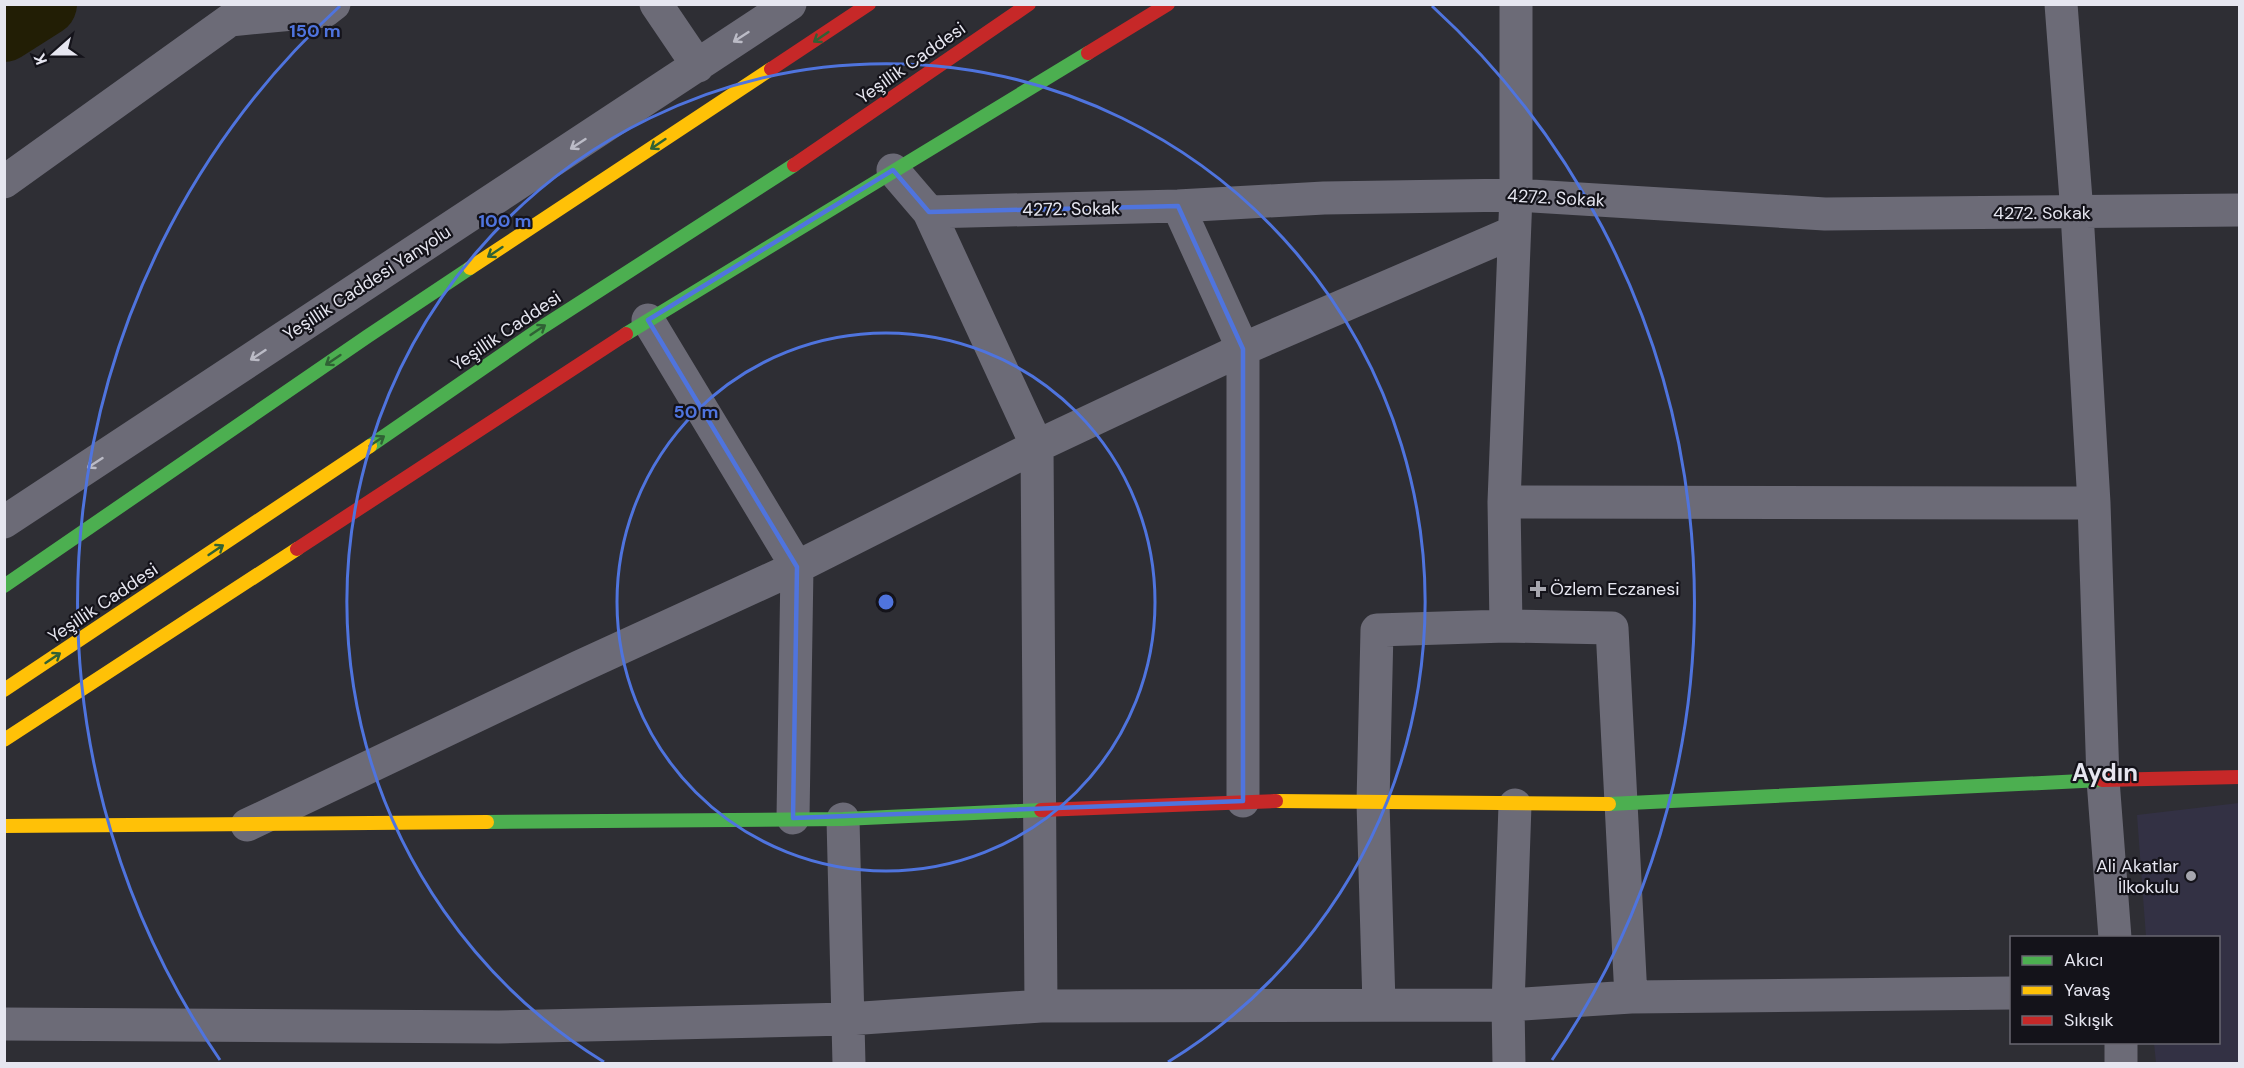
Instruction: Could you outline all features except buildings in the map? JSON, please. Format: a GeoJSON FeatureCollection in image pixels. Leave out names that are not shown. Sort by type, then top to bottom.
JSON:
{"type":"FeatureCollection","features":[{"type":"Feature","properties":{"kind":"main road"},"geometry":{"type":"LineString","coordinates":[[4,585],[378,330],[869,4]]}},
{"type":"Feature","properties":{"kind":"main road","name":"Yeşillik Caddesi"},"geometry":{"type":"LineString","coordinates":[[4,690],[298,495],[573,307],[826,144],[1029,4]]}},
{"type":"Feature","properties":{"kind":"main road"},"geometry":{"type":"LineString","coordinates":[[4,740],[648,320],[1168,4]]}},
{"type":"Feature","properties":{"kind":"main road"},"geometry":{"type":"LineString","coordinates":[[4,826],[843,819],[1243,801],[1515,805],[1620,804],[2103,780],[2240,777]]}},
{"type":"Feature","properties":{"kind":"street"},"geometry":{"type":"LineString","coordinates":[[4,182],[230,20],[325,11],[334,4]]}},
{"type":"Feature","properties":{"kind":"street"},"geometry":{"type":"LineString","coordinates":[[656,4],[698,66]]}},
{"type":"Feature","properties":{"kind":"street","name":"Yeşillik Caddesi Yanyolu"},"geometry":{"type":"LineString","coordinates":[[4,522],[790,4]]}},
{"type":"Feature","properties":{"kind":"street"},"geometry":{"type":"LineString","coordinates":[[1506,626],[1504,502],[1515,195],[1516,4]]}},
{"type":"Feature","properties":{"kind":"street"},"geometry":{"type":"LineString","coordinates":[[2061,4],[2077,213],[2094,503],[2103,780],[2115,936]]}},
{"type":"Feature","properties":{"kind":"street"},"geometry":{"type":"LineString","coordinates":[[893,170],[929,212],[1037,446],[1041,1006]]}},
{"type":"Feature","properties":{"kind":"street","name":"4272. Sokak"},"geometry":{"type":"LineString","coordinates":[[929,212],[1179,206],[1324,198],[1515,195],[1825,214],[2240,210]]}},
{"type":"Feature","properties":{"kind":"street"},"geometry":{"type":"LineString","coordinates":[[1179,206],[1243,349],[1243,801]]}},
{"type":"Feature","properties":{"kind":"street"},"geometry":{"type":"LineString","coordinates":[[247,825],[590,662],[797,567],[1037,446],[1243,349],[1514,232]]}},
{"type":"Feature","properties":{"kind":"street"},"geometry":{"type":"LineString","coordinates":[[648,320],[797,567],[793,818]]}},
{"type":"Feature","properties":{"kind":"street"},"geometry":{"type":"LineString","coordinates":[[1504,502],[2094,503]]}},
{"type":"Feature","properties":{"kind":"street"},"geometry":{"type":"LineString","coordinates":[[1379,1004],[1373,803],[1377,630],[1506,626],[1612,628],[1631,997]]}},
{"type":"Feature","properties":{"kind":"street"},"geometry":{"type":"LineString","coordinates":[[1509,1064],[1508,1005],[1515,805]]}},
{"type":"Feature","properties":{"kind":"street"},"geometry":{"type":"LineString","coordinates":[[843,819],[849,1064]]}},
{"type":"Feature","properties":{"kind":"street"},"geometry":{"type":"LineString","coordinates":[[4,1024],[499,1027],[848,1019],[1041,1006],[1508,1005],[1631,997],[2010,993]]}},
{"type":"Feature","properties":{"kind":"street"},"geometry":{"type":"LineString","coordinates":[[2121,1044],[2121,1064]]}},
{"type":"Feature","properties":{"kind":"highlighted area"},"geometry":{"type":"Polygon","coordinates":[[[893,170],[929,212],[1178,206],[1243,349],[1243,801],[793,818],[797,567],[648,320],[893,170]]]}},
{"type":"Feature","properties":{"kind":"shaded area","name":"Ali Akatlar İlkokulu"},"geometry":{"type":"Polygon","coordinates":[[[2239,803],[2239,1063],[2156,1063],[2154,1044],[2220,1044],[2220,936],[2146,936],[2137,815],[2239,803]]]}},
{"type":"Feature","properties":{"kind":"waterway"},"geometry":{"type":"LineString","coordinates":[[4,30],[45,4]]}},
{"type":"Feature","properties":{"kind":"traffic: fast"},"geometry":{"type":"LineString","coordinates":[[626,334],[1088,53]]}},
{"type":"Feature","properties":{"kind":"traffic: fast"},"geometry":{"type":"LineString","coordinates":[[370,446],[544,326],[794,165]]}},
{"type":"Feature","properties":{"kind":"traffic: fast"},"geometry":{"type":"LineString","coordinates":[[4,586],[470,268]]}},
{"type":"Feature","properties":{"kind":"traffic: fast"},"geometry":{"type":"LineString","coordinates":[[1609,804],[2102,780]]}},
{"type":"Feature","properties":{"kind":"traffic: fast"},"geometry":{"type":"LineString","coordinates":[[487,822],[843,819],[1041,810]]}},
{"type":"Feature","properties":{"kind":"traffic: slow"},"geometry":{"type":"LineString","coordinates":[[470,268],[771,69]]}},
{"type":"Feature","properties":{"kind":"traffic: slow"},"geometry":{"type":"LineString","coordinates":[[4,690],[370,446]]}},
{"type":"Feature","properties":{"kind":"traffic: slow"},"geometry":{"type":"LineString","coordinates":[[4,740],[297,549]]}},
{"type":"Feature","properties":{"kind":"traffic: slow"},"geometry":{"type":"LineString","coordinates":[[1276,801],[1609,804]]}},
{"type":"Feature","properties":{"kind":"traffic: slow"},"geometry":{"type":"LineString","coordinates":[[4,826],[487,822]]}},
{"type":"Feature","properties":{"kind":"traffic: jam"},"geometry":{"type":"LineString","coordinates":[[771,69],[869,4]]}},
{"type":"Feature","properties":{"kind":"traffic: jam"},"geometry":{"type":"LineString","coordinates":[[794,165],[1029,4]]}},
{"type":"Feature","properties":{"kind":"traffic: jam"},"geometry":{"type":"LineString","coordinates":[[1088,53],[1168,4]]}},
{"type":"Feature","properties":{"kind":"traffic: jam"},"geometry":{"type":"LineString","coordinates":[[297,549],[626,334]]}},
{"type":"Feature","properties":{"kind":"traffic: jam"},"geometry":{"type":"LineString","coordinates":[[2102,780],[2240,777]]}},
{"type":"Feature","properties":{"kind":"traffic: jam"},"geometry":{"type":"LineString","coordinates":[[1041,810],[1276,801]]}},
{"type":"Feature","properties":{"kind":"place","name":"Özlem Eczanesi"},"geometry":{"type":"Point","coordinates":[1538,589]}},
{"type":"Feature","properties":{"kind":"place","name":"Ali Akatlar İlkokulu"},"geometry":{"type":"Point","coordinates":[2191,876]}},
{"type":"Feature","properties":{"kind":"district","name":"Aydın"},"geometry":{"type":"Point","coordinates":[2105,773]}}]}
